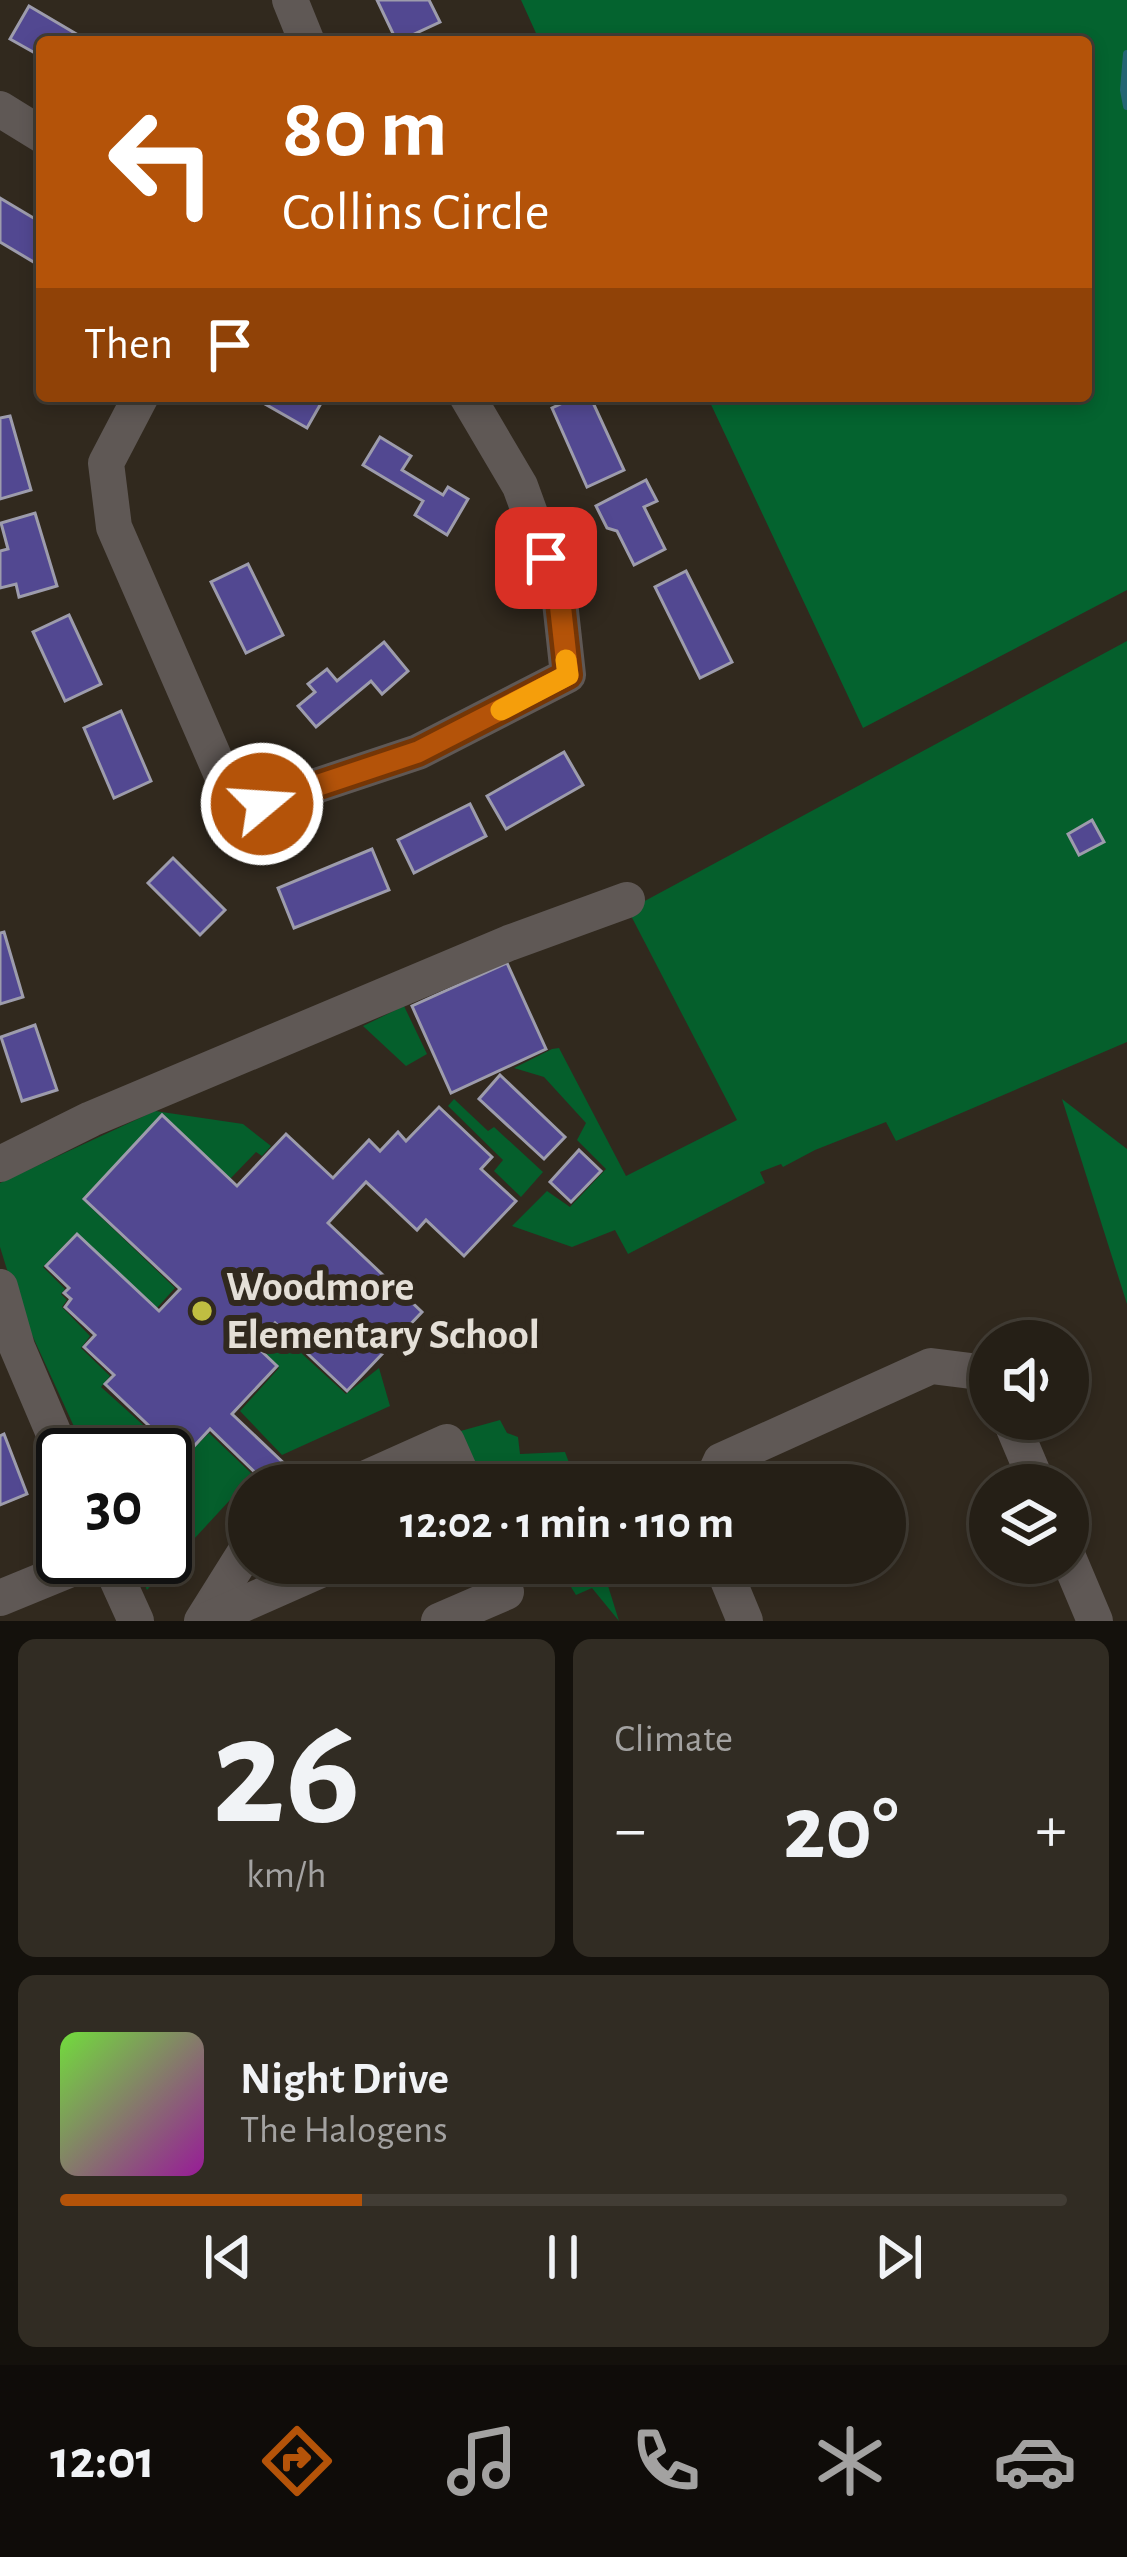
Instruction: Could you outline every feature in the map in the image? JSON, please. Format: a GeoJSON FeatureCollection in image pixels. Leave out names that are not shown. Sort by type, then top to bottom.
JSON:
{"type":"FeatureCollection","features":[{"type":"Feature","properties":{"kind":"street"},"geometry":{"type":"LineString","coordinates":[[290,0],[305,36]]}},
{"type":"Feature","properties":{"kind":"street"},"geometry":{"type":"LineString","coordinates":[[0,109],[36,131]]}},
{"type":"Feature","properties":{"kind":"street"},"geometry":{"type":"LineString","coordinates":[[138,402],[106,463],[114,527],[224,780],[262,804],[418,752],[568,675],[559,593],[520,486],[470,402]]}},
{"type":"Feature","properties":{"kind":"street"},"geometry":{"type":"LineString","coordinates":[[0,1164],[91,1119],[508,943],[627,900]]}},
{"type":"Feature","properties":{"kind":"street"},"geometry":{"type":"LineString","coordinates":[[0,1287],[8,1350],[49,1428]]}},
{"type":"Feature","properties":{"kind":"street"},"geometry":{"type":"LineString","coordinates":[[720,1464],[931,1366],[969,1375]]}},
{"type":"Feature","properties":{"kind":"street"},"geometry":{"type":"LineString","coordinates":[[398,1464],[447,1442],[457,1464]]}},
{"type":"Feature","properties":{"kind":"street"},"geometry":{"type":"LineString","coordinates":[[203,1621],[228,1580]]}},
{"type":"Feature","properties":{"kind":"street"},"geometry":{"type":"LineString","coordinates":[[0,1598],[36,1584]]}},
{"type":"Feature","properties":{"kind":"street"},"geometry":{"type":"LineString","coordinates":[[118,1584],[136,1621]]}},
{"type":"Feature","properties":{"kind":"street"},"geometry":{"type":"LineString","coordinates":[[203,1621],[288,1584]]}},
{"type":"Feature","properties":{"kind":"street"},"geometry":{"type":"LineString","coordinates":[[440,1621],[492,1584]]}},
{"type":"Feature","properties":{"kind":"street"},"geometry":{"type":"LineString","coordinates":[[730,1584],[745,1621]]}},
{"type":"Feature","properties":{"kind":"street"},"geometry":{"type":"LineString","coordinates":[[1079,1584],[1095,1621]]}},
{"type":"Feature","properties":{"kind":"green space"},"geometry":{"type":"Polygon","coordinates":[[[521,0],[1127,0],[1127,590],[863,728],[710,402],[1092,402],[1092,36],[537,36],[521,0]]]}},
{"type":"Feature","properties":{"kind":"green space"},"geometry":{"type":"Polygon","coordinates":[[[1127,641],[1127,1042],[896,1141],[886,1122],[783,1167],[760,1172],[765,1183],[628,1254],[615,1230],[572,1247],[512,1226],[547,1191],[570,1207],[606,1169],[577,1140],[586,1123],[544,1077],[514,1068],[552,1049],[559,1048],[626,1176],[737,1120],[628,910],[1127,641]]]}},
{"type":"Feature","properties":{"kind":"green space"},"geometry":{"type":"Polygon","coordinates":[[[404,1006],[427,1054],[406,1066],[363,1026],[404,1006]]]}},
{"type":"Feature","properties":{"kind":"green space"},"geometry":{"type":"Polygon","coordinates":[[[454,1099],[488,1131],[494,1127],[543,1172],[521,1197],[494,1171],[503,1160],[448,1106],[454,1099]]]}},
{"type":"Feature","properties":{"kind":"green space"},"geometry":{"type":"Polygon","coordinates":[[[1062,1099],[1127,1149],[1127,1304],[1062,1099]]]}},
{"type":"Feature","properties":{"kind":"green space"},"geometry":{"type":"Polygon","coordinates":[[[155,1111],[243,1124],[271,1146],[262,1156],[256,1152],[230,1179],[161,1116],[82,1199],[175,1288],[157,1308],[76,1233],[43,1267],[65,1289],[61,1294],[67,1300],[62,1307],[90,1336],[81,1348],[110,1376],[101,1387],[146,1428],[75,1428],[17,1302],[0,1247],[0,1183],[155,1111]]]}},
{"type":"Feature","properties":{"kind":"green space"},"geometry":{"type":"Polygon","coordinates":[[[276,1330],[346,1394],[379,1368],[390,1406],[282,1455],[240,1411],[279,1368],[259,1347],[276,1330]]]}},
{"type":"Feature","properties":{"kind":"green space"},"geometry":{"type":"Polygon","coordinates":[[[500,1420],[507,1433],[518,1437],[520,1454],[565,1452],[570,1464],[471,1464],[457,1432],[500,1420]]]}},
{"type":"Feature","properties":{"kind":"green space"},"geometry":{"type":"Polygon","coordinates":[[[209,1433],[241,1464],[228,1464],[228,1502],[192,1541],[192,1450],[209,1433]]]}},
{"type":"Feature","properties":{"kind":"green space"},"geometry":{"type":"Polygon","coordinates":[[[569,1584],[607,1584],[619,1621],[592,1588],[576,1595],[569,1584]]]}},
{"type":"Feature","properties":{"kind":"building"},"geometry":{"type":"Polygon","coordinates":[[[377,0],[429,0],[440,22],[410,36],[394,36],[377,0]]]}},
{"type":"Feature","properties":{"kind":"building"},"geometry":{"type":"Polygon","coordinates":[[[29,6],[80,36],[36,36],[36,54],[10,39],[29,6]]]}},
{"type":"Feature","properties":{"kind":"building"},"geometry":{"type":"Polygon","coordinates":[[[0,198],[36,219],[36,263],[0,242],[0,198]]]}},
{"type":"Feature","properties":{"kind":"building"},"geometry":{"type":"Polygon","coordinates":[[[262,402],[322,402],[307,428],[262,402]]]}},
{"type":"Feature","properties":{"kind":"building"},"geometry":{"type":"Polygon","coordinates":[[[565,402],[593,402],[624,470],[587,487],[552,408],[565,402]]]}},
{"type":"Feature","properties":{"kind":"building"},"geometry":{"type":"Polygon","coordinates":[[[10,416],[31,490],[0,499],[0,418],[10,416]]]}},
{"type":"Feature","properties":{"kind":"building"},"geometry":{"type":"Polygon","coordinates":[[[380,437],[411,456],[402,470],[443,495],[448,487],[468,499],[447,535],[415,515],[423,501],[363,465],[380,437]]]}},
{"type":"Feature","properties":{"kind":"building"},"geometry":{"type":"Polygon","coordinates":[[[646,480],[657,501],[644,507],[665,549],[634,565],[617,531],[607,528],[596,506],[646,480]]]}},
{"type":"Feature","properties":{"kind":"building"},"geometry":{"type":"Polygon","coordinates":[[[35,513],[57,586],[19,597],[16,584],[0,588],[0,551],[8,549],[1,523],[35,513]]]}},
{"type":"Feature","properties":{"kind":"building"},"geometry":{"type":"Polygon","coordinates":[[[248,564],[283,635],[246,653],[211,582],[248,564]]]}},
{"type":"Feature","properties":{"kind":"building"},"geometry":{"type":"Polygon","coordinates":[[[686,571],[732,662],[700,678],[655,587],[686,571]]]}},
{"type":"Feature","properties":{"kind":"building"},"geometry":{"type":"Polygon","coordinates":[[[69,615],[101,684],[65,701],[33,632],[69,615]]]}},
{"type":"Feature","properties":{"kind":"building"},"geometry":{"type":"Polygon","coordinates":[[[384,642],[408,671],[382,694],[371,681],[316,727],[298,706],[315,692],[308,684],[327,669],[337,681],[384,642]]]}},
{"type":"Feature","properties":{"kind":"building"},"geometry":{"type":"Polygon","coordinates":[[[121,711],[151,781],[114,798],[84,728],[121,711]]]}},
{"type":"Feature","properties":{"kind":"building"},"geometry":{"type":"Polygon","coordinates":[[[564,752],[583,785],[506,829],[487,796],[564,752]]]}},
{"type":"Feature","properties":{"kind":"building"},"geometry":{"type":"Polygon","coordinates":[[[470,804],[486,836],[414,873],[398,840],[470,804]]]}},
{"type":"Feature","properties":{"kind":"building"},"geometry":{"type":"Polygon","coordinates":[[[1092,820],[1104,842],[1079,855],[1068,834],[1092,820]]]}},
{"type":"Feature","properties":{"kind":"building"},"geometry":{"type":"Polygon","coordinates":[[[372,849],[389,890],[294,928],[278,888],[372,849]]]}},
{"type":"Feature","properties":{"kind":"building"},"geometry":{"type":"Polygon","coordinates":[[[173,858],[225,910],[200,935],[148,883],[173,858]]]}},
{"type":"Feature","properties":{"kind":"building"},"geometry":{"type":"Polygon","coordinates":[[[4,932],[23,997],[0,1004],[0,933],[4,932]]]}},
{"type":"Feature","properties":{"kind":"building"},"geometry":{"type":"Polygon","coordinates":[[[507,963],[546,1049],[451,1093],[412,1006],[507,963]]]}},
{"type":"Feature","properties":{"kind":"building"},"geometry":{"type":"Polygon","coordinates":[[[35,1025],[57,1090],[22,1101],[1,1037],[35,1025]]]}},
{"type":"Feature","properties":{"kind":"building"},"geometry":{"type":"Polygon","coordinates":[[[500,1075],[565,1137],[544,1159],[479,1099],[500,1075]]]}},
{"type":"Feature","properties":{"kind":"building"},"geometry":{"type":"Polygon","coordinates":[[[439,1107],[492,1157],[481,1169],[516,1201],[464,1256],[426,1220],[417,1230],[366,1182],[328,1223],[422,1312],[347,1391],[275,1323],[255,1345],[277,1366],[232,1414],[285,1464],[246,1464],[210,1429],[192,1448],[192,1428],[151,1428],[105,1384],[114,1375],[84,1347],[95,1335],[65,1307],[71,1299],[64,1293],[69,1288],[46,1266],[77,1234],[159,1311],[180,1289],[84,1199],[162,1115],[237,1186],[286,1134],[333,1178],[369,1140],[380,1151],[398,1132],[406,1141],[439,1107]]]}},
{"type":"Feature","properties":{"kind":"building"},"geometry":{"type":"Polygon","coordinates":[[[579,1150],[601,1171],[571,1202],[550,1182],[579,1150]]]}},
{"type":"Feature","properties":{"kind":"building"},"geometry":{"type":"Polygon","coordinates":[[[4,1434],[27,1494],[0,1505],[0,1436],[4,1434]]]}},
{"type":"Feature","properties":{"kind":"waterway"},"geometry":{"type":"LineString","coordinates":[[1127,54],[1127,106]]}},
{"type":"Feature","properties":{"kind":"slow traffic"},"geometry":{"type":"LineString","coordinates":[[501,710],[568,675],[566,660]]}},
{"type":"Feature","properties":{"kind":"place","name":"Woodmore Elementary School"},"geometry":{"type":"Point","coordinates":[202,1311]}},
{"type":"Feature","properties":{"kind":"route"},"geometry":{"type":"LineString","coordinates":[[262,804],[418,752],[568,675],[559,593],[546,558]]}}]}
